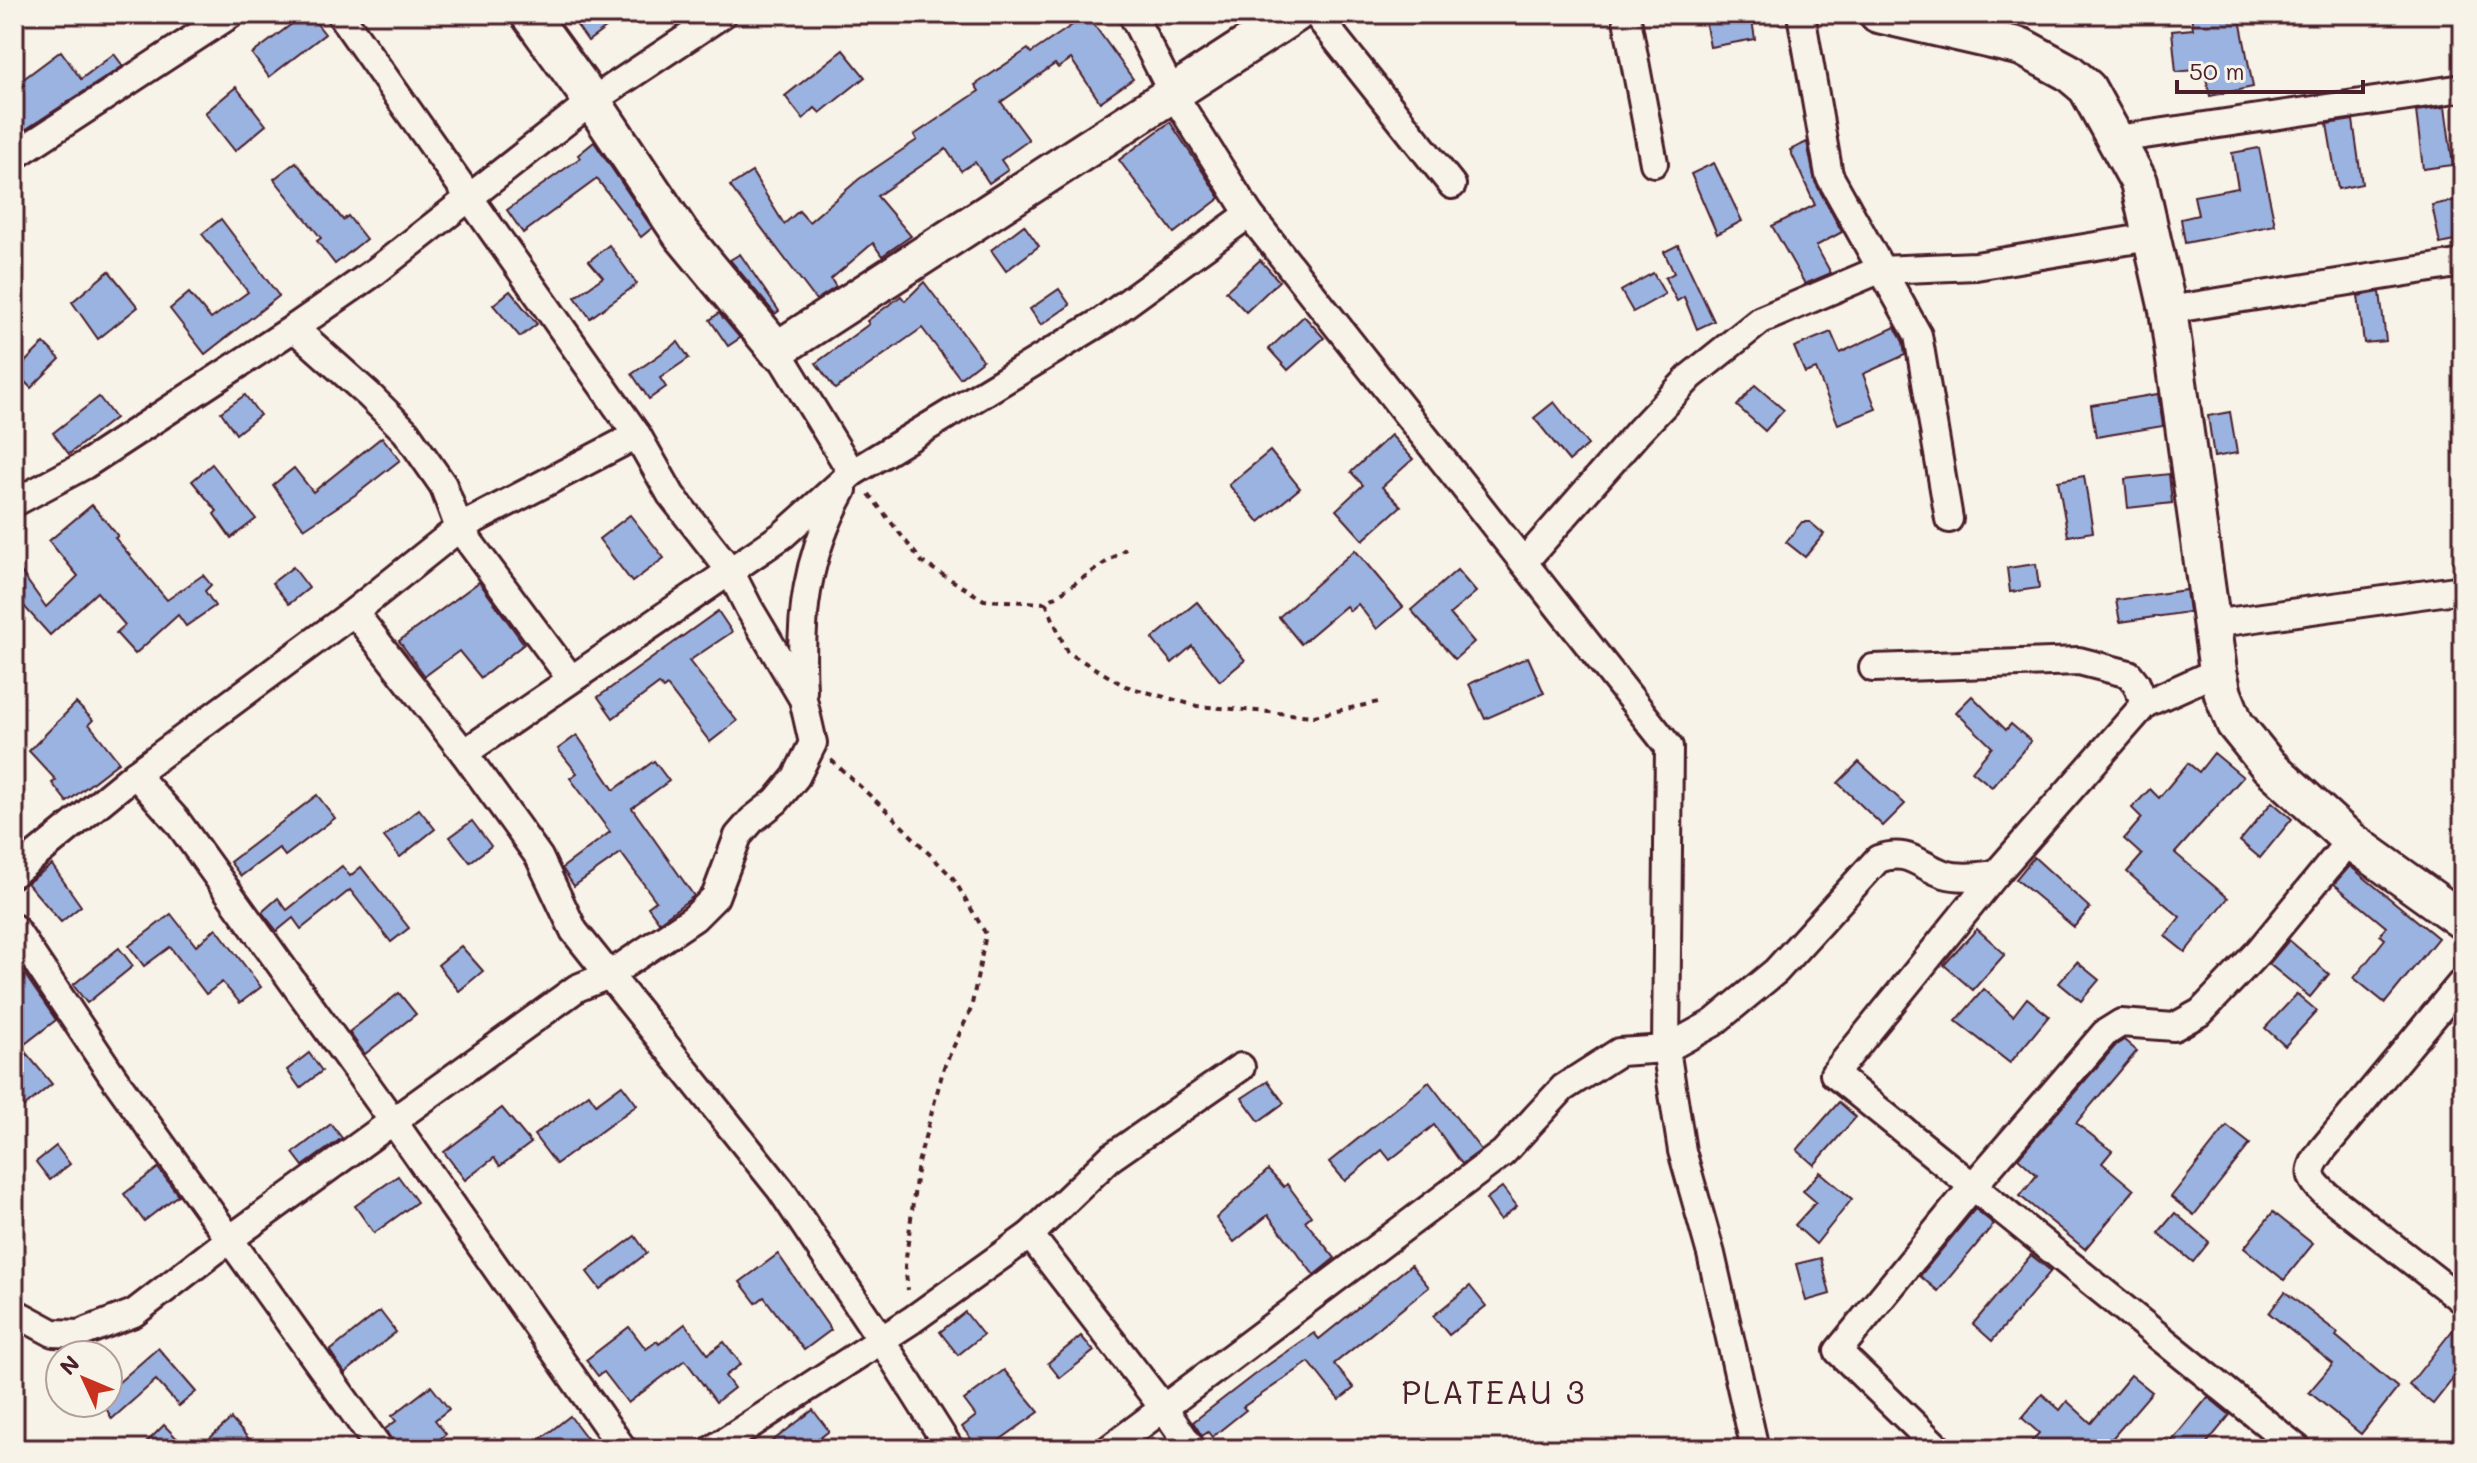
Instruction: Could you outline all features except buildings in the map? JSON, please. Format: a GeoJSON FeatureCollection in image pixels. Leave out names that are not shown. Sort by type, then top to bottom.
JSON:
{"type":"FeatureCollection","features":[{"type":"Feature","properties":{"kind":"street"},"geometry":{"type":"LineString","coordinates":[[14,156],[231,14]]}},
{"type":"Feature","properties":{"kind":"street"},"geometry":{"type":"LineString","coordinates":[[340,14],[637,435],[671,495],[729,569],[803,699]]}},
{"type":"Feature","properties":{"kind":"street"},"geometry":{"type":"LineString","coordinates":[[529,14],[681,234],[777,350],[852,473]]}},
{"type":"Feature","properties":{"kind":"street"},"geometry":{"type":"LineString","coordinates":[[14,503],[85,465],[294,328],[376,271],[592,101],[723,14]]}},
{"type":"Feature","properties":{"kind":"street"},"geometry":{"type":"LineString","coordinates":[[1132,14],[1172,92],[1249,214],[1669,747],[1666,1049],[1682,1151],[1711,1254],[1755,1449]]}},
{"type":"Feature","properties":{"kind":"street"},"geometry":{"type":"LineString","coordinates":[[777,350],[1295,14]]}},
{"type":"Feature","properties":{"kind":"street"},"geometry":{"type":"LineString","coordinates":[[1316,14],[1452,185]]}},
{"type":"Feature","properties":{"kind":"street"},"geometry":{"type":"LineString","coordinates":[[1626,14],[1654,163]]}},
{"type":"Feature","properties":{"kind":"street"},"geometry":{"type":"LineString","coordinates":[[1801,14],[1829,175],[1879,270],[1918,335],[1949,519]]}},
{"type":"Feature","properties":{"kind":"street"},"geometry":{"type":"LineString","coordinates":[[1878,14],[2022,47],[2068,72],[2087,88],[2139,182],[2168,310],[2218,671],[2235,724],[2269,766],[2350,840],[2463,921]]}},
{"type":"Feature","properties":{"kind":"street"},"geometry":{"type":"LineString","coordinates":[[2117,139],[2463,88]]}},
{"type":"Feature","properties":{"kind":"street"},"geometry":{"type":"LineString","coordinates":[[464,753],[783,535],[852,473],[1102,321],[1249,214]]}},
{"type":"Feature","properties":{"kind":"street"},"geometry":{"type":"LineString","coordinates":[[1524,562],[1691,376],[1761,320],[1879,270],[1976,266],[2150,237]]}},
{"type":"Feature","properties":{"kind":"street"},"geometry":{"type":"LineString","coordinates":[[2168,310],[2463,263]]}},
{"type":"Feature","properties":{"kind":"street"},"geometry":{"type":"LineString","coordinates":[[294,328],[406,432],[443,485],[459,528],[571,679]]}},
{"type":"Feature","properties":{"kind":"street"},"geometry":{"type":"LineString","coordinates":[[14,873],[135,774],[354,612],[459,528],[637,435]]}},
{"type":"Feature","properties":{"kind":"street"},"geometry":{"type":"LineString","coordinates":[[14,1312],[53,1333],[79,1334],[134,1313],[230,1239],[577,988],[609,975],[694,918],[715,897],[738,836],[776,801],[796,777],[813,743],[803,699],[800,638],[809,574],[825,522],[852,473]]}},
{"type":"Feature","properties":{"kind":"street"},"geometry":{"type":"LineString","coordinates":[[2212,624],[2463,589]]}},
{"type":"Feature","properties":{"kind":"street"},"geometry":{"type":"LineString","coordinates":[[354,612],[464,753],[539,857],[574,931],[781,1190],[950,1449]]}},
{"type":"Feature","properties":{"kind":"street"},"geometry":{"type":"LineString","coordinates":[[1873,668],[2079,661],[2129,674],[2145,704]]}},
{"type":"Feature","properties":{"kind":"street"},"geometry":{"type":"LineString","coordinates":[[2218,671],[2145,704],[1996,874],[1834,1074],[2298,1449]]}},
{"type":"Feature","properties":{"kind":"street"},"geometry":{"type":"LineString","coordinates":[[135,774],[177,821],[623,1449]]}},
{"type":"Feature","properties":{"kind":"street"},"geometry":{"type":"LineString","coordinates":[[1939,1449],[1838,1351],[1973,1186],[2105,1033],[2121,1023],[2174,1027],[2201,1012],[2259,951],[2350,840]]}},
{"type":"Feature","properties":{"kind":"street"},"geometry":{"type":"LineString","coordinates":[[1109,1449],[1165,1410],[1503,1153],[1563,1088],[1619,1052],[1666,1049],[1713,1023],[1776,971],[1878,859],[1894,853],[1918,860],[1945,874],[1968,877],[1996,874]]}},
{"type":"Feature","properties":{"kind":"street"},"geometry":{"type":"LineString","coordinates":[[14,928],[112,1075],[380,1449]]}},
{"type":"Feature","properties":{"kind":"street"},"geometry":{"type":"LineString","coordinates":[[2463,981],[2323,1149],[2311,1173],[2327,1195],[2463,1301]]}},
{"type":"Feature","properties":{"kind":"street"},"geometry":{"type":"LineString","coordinates":[[713,1449],[882,1341],[1030,1235],[1110,1158],[1241,1067]]}},
{"type":"Feature","properties":{"kind":"street"},"geometry":{"type":"LineString","coordinates":[[1030,1235],[1192,1449]]}},
{"type":"Feature","properties":{"kind":"path"},"geometry":{"type":"LineString","coordinates":[[852,473],[922,562],[984,600],[1046,603],[1127,548]]}},
{"type":"Feature","properties":{"kind":"path"},"geometry":{"type":"LineString","coordinates":[[1046,603],[1067,652],[1125,686],[1197,706],[1314,716],[1383,701]]}},
{"type":"Feature","properties":{"kind":"path"},"geometry":{"type":"LineString","coordinates":[[813,743],[953,878],[986,934],[971,1009],[944,1067],[918,1163],[905,1266],[912,1320]]}},
{"type":"Feature","properties":{"kind":"district","name":"PLATEAU 3"},"geometry":{"type":"Point","coordinates":[1494,1391]}}]}
